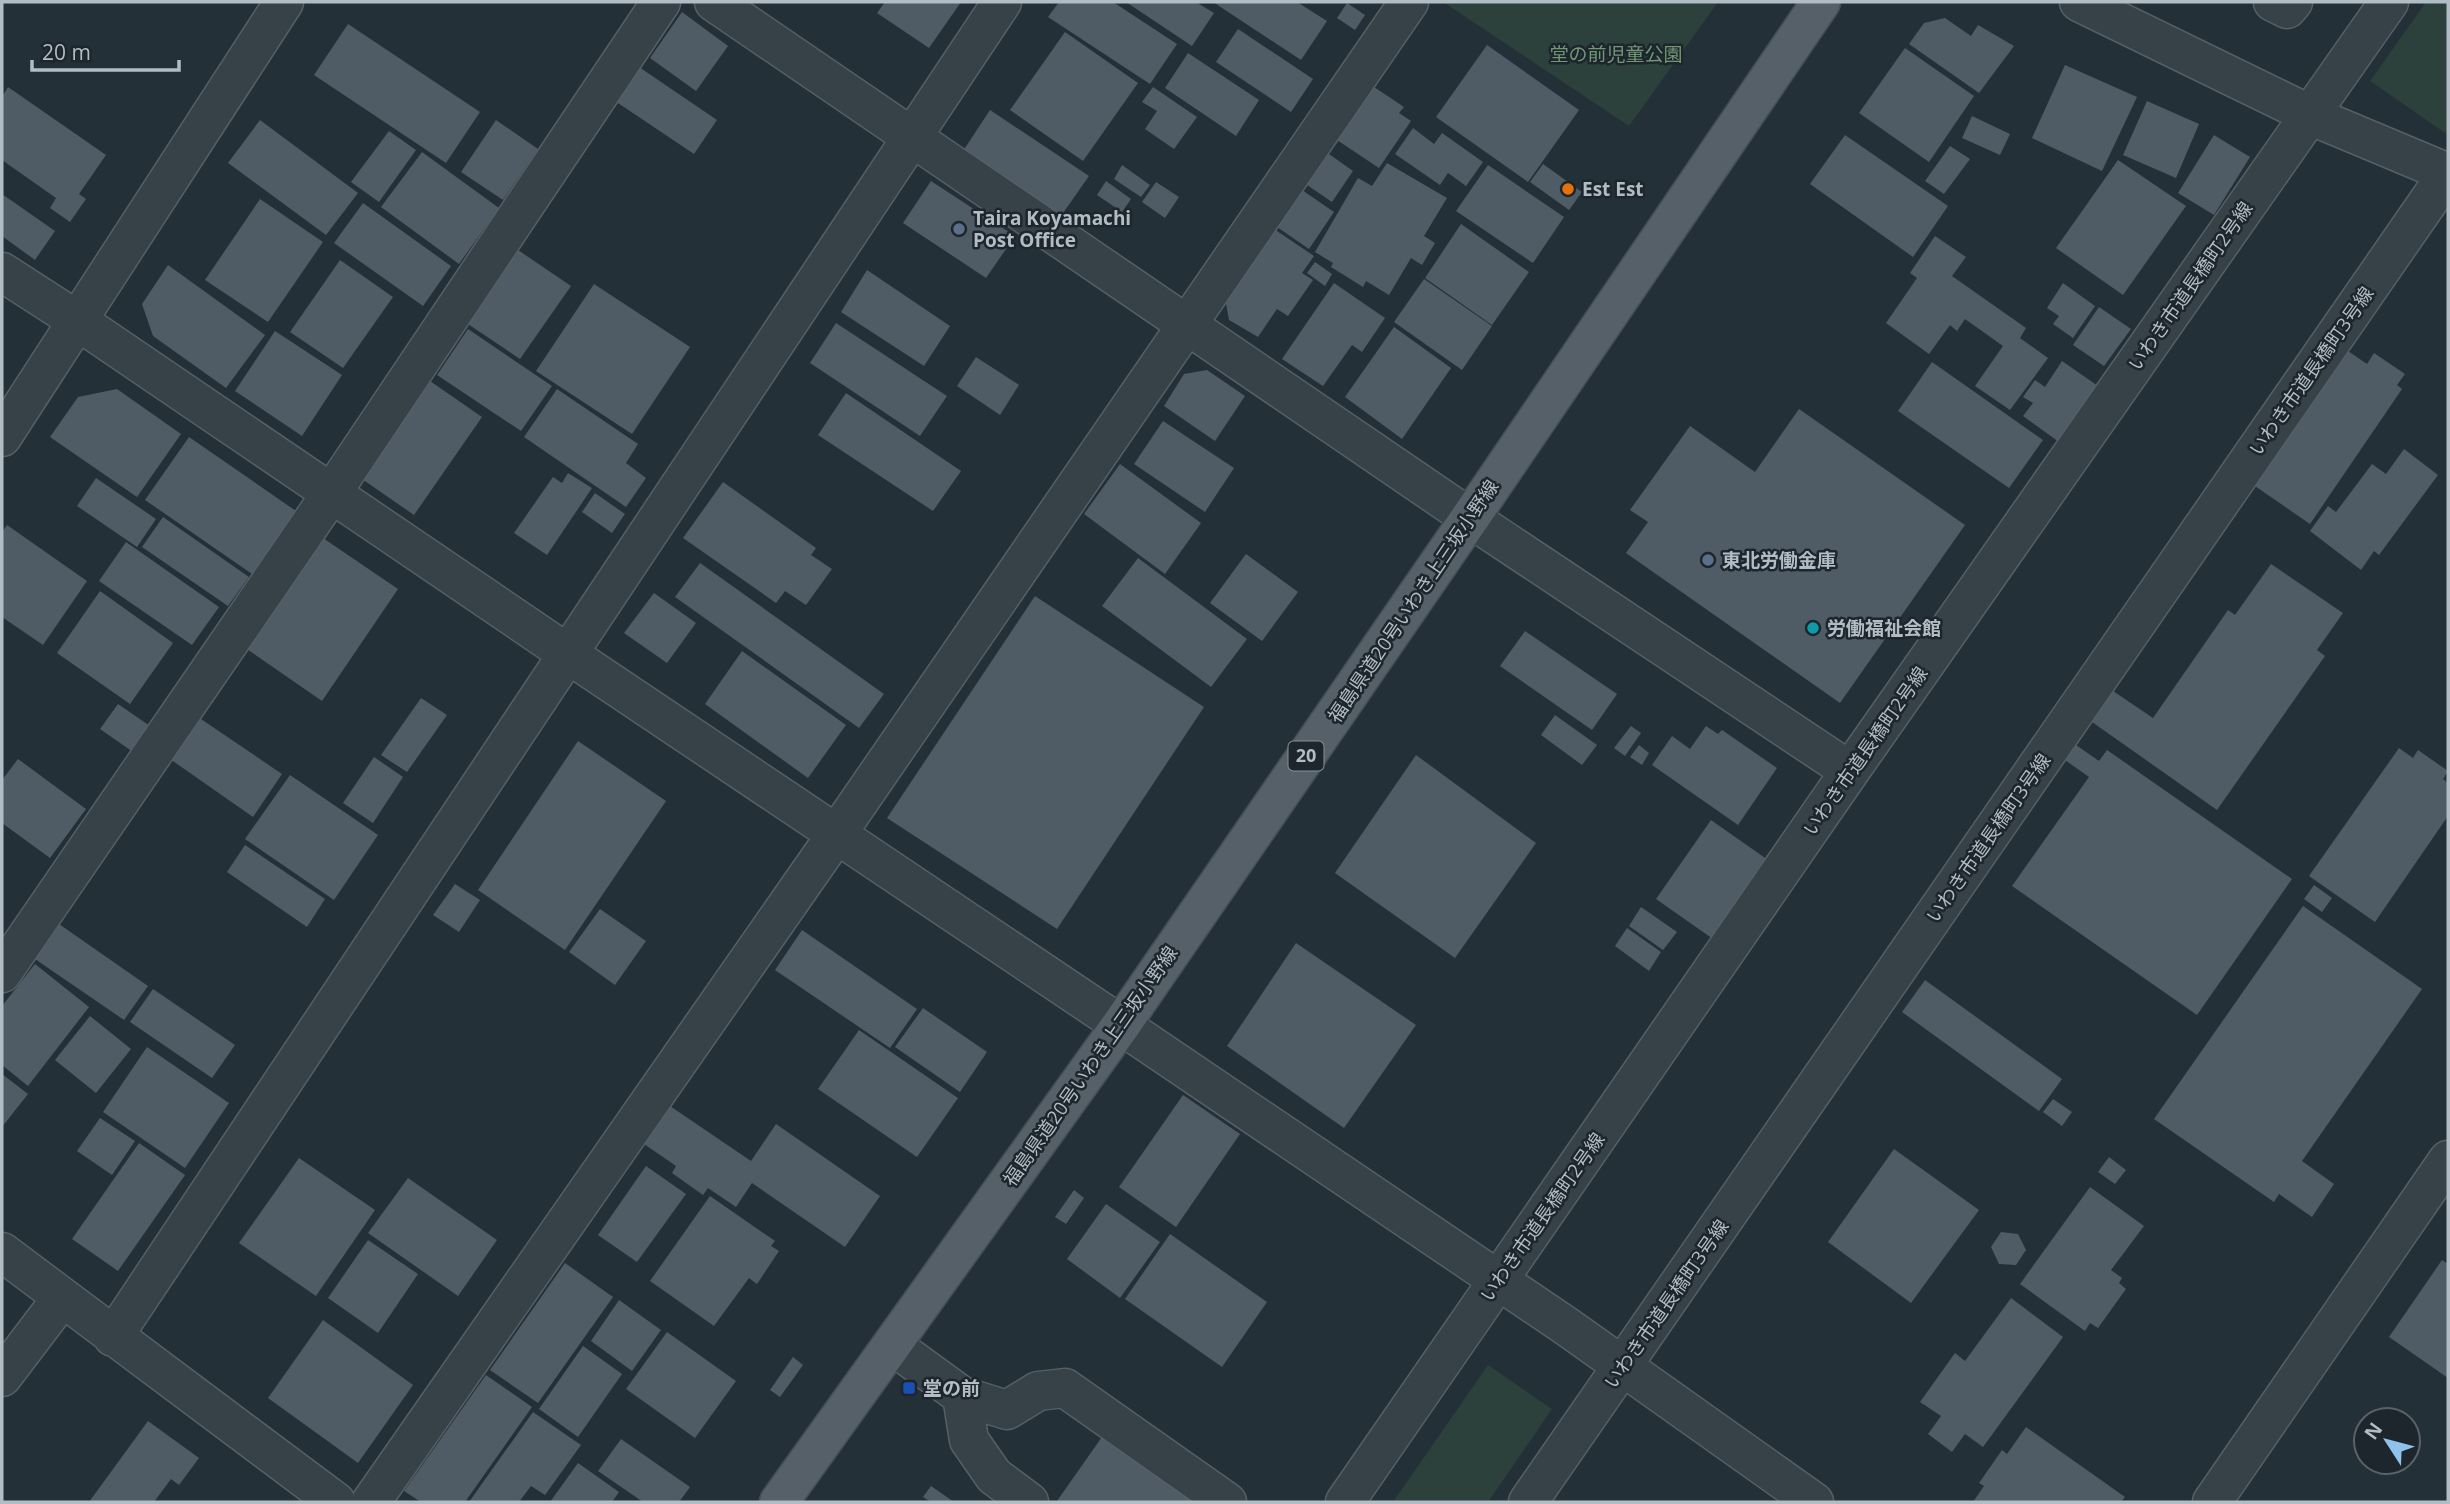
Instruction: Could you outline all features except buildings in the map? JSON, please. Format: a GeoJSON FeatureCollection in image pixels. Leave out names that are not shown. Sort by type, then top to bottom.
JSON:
{"type":"FeatureCollection","features":[{"type":"Feature","properties":{"kind":"main road","name":"福島県道20号いわき上三坂小野線"},"geometry":{"type":"LineString","coordinates":[[779,1502],[1121,1025],[1821,2]]}},
{"type":"Feature","properties":{"kind":"street"},"geometry":{"type":"LineString","coordinates":[[2,437],[284,2]]}},
{"type":"Feature","properties":{"kind":"street"},"geometry":{"type":"LineString","coordinates":[[2,973],[331,494],[661,2]]}},
{"type":"Feature","properties":{"kind":"street"},"geometry":{"type":"LineString","coordinates":[[715,2],[1470,518],[1850,771]]}},
{"type":"Feature","properties":{"kind":"street"},"geometry":{"type":"LineString","coordinates":[[113,1336],[1002,2]]}},
{"type":"Feature","properties":{"kind":"street"},"geometry":{"type":"LineString","coordinates":[[371,1502],[836,835],[1409,2]]}},
{"type":"Feature","properties":{"kind":"street"},"geometry":{"type":"LineString","coordinates":[[2079,2],[2309,114],[2448,173]]}},
{"type":"Feature","properties":{"kind":"street"},"geometry":{"type":"LineString","coordinates":[[2273,2],[2287,9],[2293,2]]}},
{"type":"Feature","properties":{"kind":"street","name":"いわき市道長橋町2号線"},"geometry":{"type":"LineString","coordinates":[[1345,1502],[1850,771],[2389,2]]}},
{"type":"Feature","properties":{"kind":"street","name":"いわき市道長橋町3号線"},"geometry":{"type":"LineString","coordinates":[[1528,1502],[2448,173]]}},
{"type":"Feature","properties":{"kind":"street"},"geometry":{"type":"LineString","coordinates":[[2,272],[1121,1025],[1498,1281],[1814,1502]]}},
{"type":"Feature","properties":{"kind":"street"},"geometry":{"type":"LineString","coordinates":[[2212,1502],[2448,1160]]}},
{"type":"Feature","properties":{"kind":"street"},"geometry":{"type":"LineString","coordinates":[[2,1252],[336,1502]]}},
{"type":"Feature","properties":{"kind":"street"},"geometry":{"type":"LineString","coordinates":[[2,1377],[62,1298]]}},
{"type":"Feature","properties":{"kind":"street"},"geometry":{"type":"LineString","coordinates":[[892,1345],[962,1396],[1007,1410],[1038,1391],[1065,1388],[1227,1502]]}},
{"type":"Feature","properties":{"kind":"street"},"geometry":{"type":"LineString","coordinates":[[962,1396],[969,1440],[994,1476],[1029,1502]]}},
{"type":"Feature","properties":{"kind":"green space","name":"堂の前児童公園"},"geometry":{"type":"Polygon","coordinates":[[[1443,2],[1718,2],[1629,126],[1443,2]]]}},
{"type":"Feature","properties":{"kind":"green space"},"geometry":{"type":"Polygon","coordinates":[[[2426,2],[2448,2],[2448,135],[2370,81],[2426,2]]]}},
{"type":"Feature","properties":{"kind":"green space"},"geometry":{"type":"Polygon","coordinates":[[[1488,1365],[1552,1409],[1488,1502],[1393,1502],[1488,1365]]]}},
{"type":"Feature","properties":{"kind":"place","name":"Est Est"},"geometry":{"type":"Point","coordinates":[1568,189]}},
{"type":"Feature","properties":{"kind":"place","name":"Taira Koyamachi Post Office"},"geometry":{"type":"Point","coordinates":[959,229]}},
{"type":"Feature","properties":{"kind":"place","name":"東北労働金庫"},"geometry":{"type":"Point","coordinates":[1708,560]}},
{"type":"Feature","properties":{"kind":"place","name":"労働福祉会館"},"geometry":{"type":"Point","coordinates":[1813,628]}},
{"type":"Feature","properties":{"kind":"place","name":"堂の前"},"geometry":{"type":"Point","coordinates":[909,1388]}}]}
